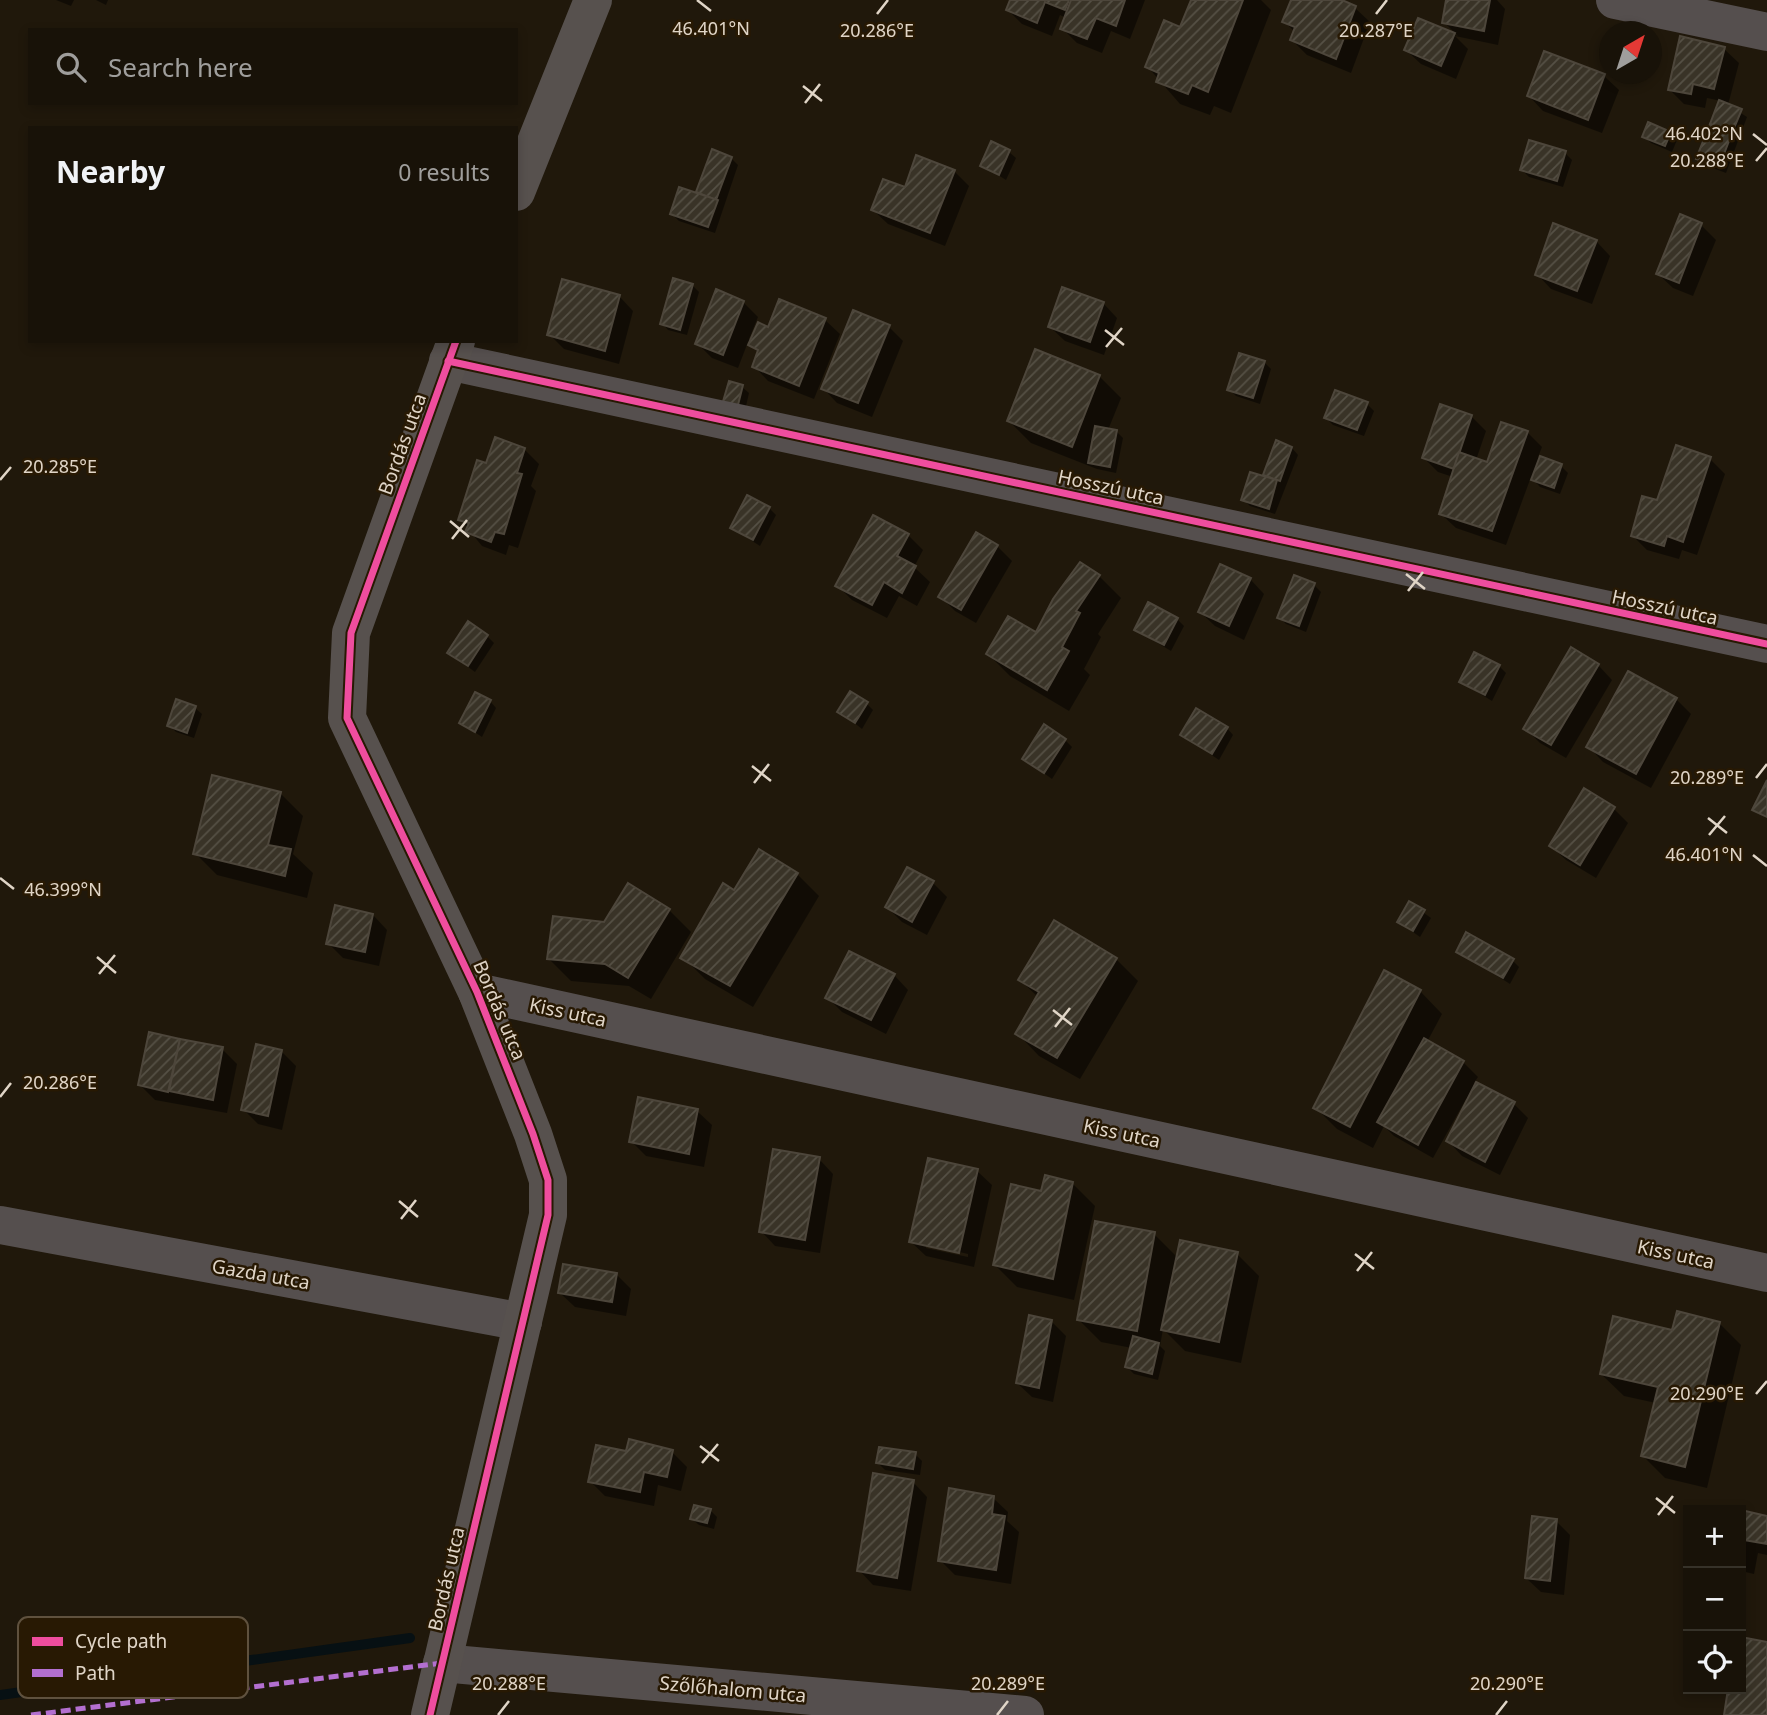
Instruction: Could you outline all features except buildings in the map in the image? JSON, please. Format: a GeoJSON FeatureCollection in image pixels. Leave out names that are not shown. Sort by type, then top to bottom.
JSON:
{"type":"FeatureCollection","features":[{"type":"Feature","properties":{"kind":"street"},"geometry":{"type":"LineString","coordinates":[[518,187],[593,0]]}},
{"type":"Feature","properties":{"kind":"street"},"geometry":{"type":"LineString","coordinates":[[1615,0],[1767,32]]}},
{"type":"Feature","properties":{"kind":"street","name":"Hosszú utca"},"geometry":{"type":"LineString","coordinates":[[452,351],[1767,645]]}},
{"type":"Feature","properties":{"kind":"street","name":"Bordás utca"},"geometry":{"type":"LineString","coordinates":[[430,1715],[548,1215],[548,1180],[533,1133],[477,992],[347,718],[351,633],[452,351]]}},
{"type":"Feature","properties":{"kind":"street","name":"Kiss utca"},"geometry":{"type":"LineString","coordinates":[[477,992],[1767,1273]]}},
{"type":"Feature","properties":{"kind":"street","name":"Gazda utca"},"geometry":{"type":"LineString","coordinates":[[0,1225],[523,1322]]}},
{"type":"Feature","properties":{"kind":"street","name":"Szőlőhalom utca"},"geometry":{"type":"LineString","coordinates":[[442,1663],[1025,1715]]}},
{"type":"Feature","properties":{"kind":"waterway"},"geometry":{"type":"LineString","coordinates":[[248,1661],[410,1638]]}},
{"type":"Feature","properties":{"kind":"waterway"},"geometry":{"type":"LineString","coordinates":[[0,1695],[18,1692]]}},
{"type":"Feature","properties":{"kind":"marked path"},"geometry":{"type":"LineString","coordinates":[[248,1688],[442,1663]]}},
{"type":"Feature","properties":{"kind":"marked path"},"geometry":{"type":"LineString","coordinates":[[31,1715],[165,1698]]}},
{"type":"Feature","properties":{"kind":"cycle path"},"geometry":{"type":"LineString","coordinates":[[430,1715],[548,1215],[548,1180],[533,1134],[477,992],[347,718],[351,633],[455,343]]}},
{"type":"Feature","properties":{"kind":"cycle path"},"geometry":{"type":"LineString","coordinates":[[448,361],[1767,644]]}}]}
